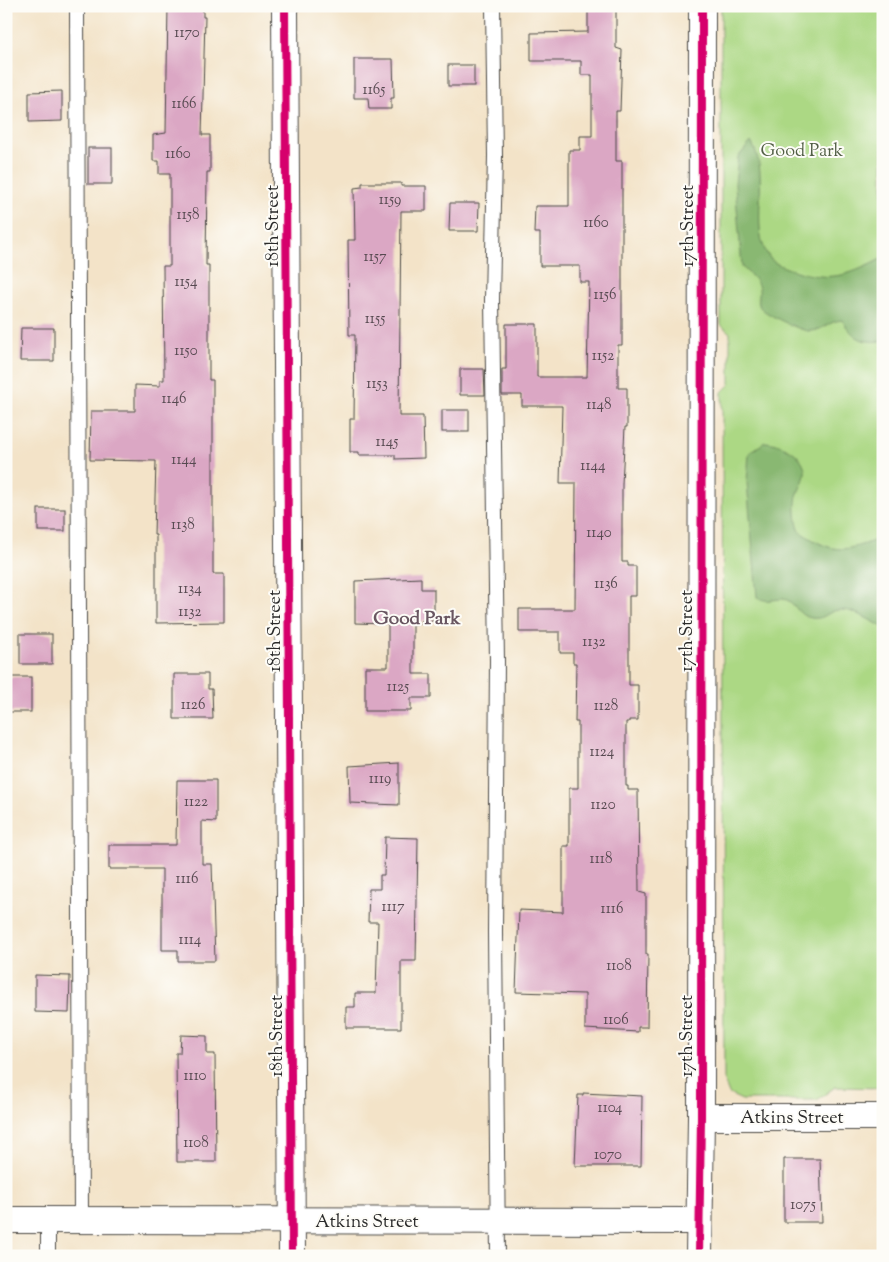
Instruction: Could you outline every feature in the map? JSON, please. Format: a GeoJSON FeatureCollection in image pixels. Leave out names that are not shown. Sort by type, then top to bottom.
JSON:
{"type":"FeatureCollection","features":[{"type":"Feature","properties":{"kind":"street","name":"18th Street"},"geometry":{"type":"LineString","coordinates":[[286,6],[292,1256]]}},
{"type":"Feature","properties":{"kind":"street","name":"17th Street"},"geometry":{"type":"LineString","coordinates":[[699,1256],[698,1221],[701,1117],[702,6]]}},
{"type":"Feature","properties":{"kind":"street","name":"Atkins Street"},"geometry":{"type":"LineString","coordinates":[[701,1117],[883,1117]]}},
{"type":"Feature","properties":{"kind":"street","name":"Atkins Street"},"geometry":{"type":"LineString","coordinates":[[6,1220],[698,1221]]}},
{"type":"Feature","properties":{"kind":"lane"},"geometry":{"type":"LineString","coordinates":[[77,6],[81,1220]]}},
{"type":"Feature","properties":{"kind":"lane"},"geometry":{"type":"LineString","coordinates":[[493,6],[494,156],[492,300],[497,661],[495,932],[498,1256]]}},
{"type":"Feature","properties":{"kind":"lane"},"geometry":{"type":"LineString","coordinates":[[48,1220],[48,1256]]}},
{"type":"Feature","properties":{"kind":"green space","name":"Good Park"},"geometry":{"type":"Polygon","coordinates":[[[721,6],[883,6],[883,1088],[835,1087],[817,1100],[742,1100],[729,1094],[724,1081],[722,392],[730,384],[730,333],[721,325],[721,6]]]}},
{"type":"Feature","properties":{"kind":"green space"},"geometry":{"type":"Polygon","coordinates":[[[751,142],[757,155],[760,169],[760,231],[763,245],[769,257],[771,260],[787,268],[823,276],[842,275],[852,272],[883,258],[883,341],[869,341],[858,338],[842,320],[817,330],[805,330],[776,318],[760,307],[758,285],[742,267],[735,184],[738,157],[751,142]]]}},
{"type":"Feature","properties":{"kind":"green space"},"geometry":{"type":"Polygon","coordinates":[[[765,442],[777,444],[790,450],[803,464],[805,476],[796,502],[800,532],[823,545],[840,549],[858,546],[883,538],[883,627],[850,611],[839,610],[822,617],[813,618],[801,613],[787,600],[767,600],[757,597],[747,482],[749,453],[765,442]]]}},
{"type":"Feature","properties":{"kind":"building"},"geometry":{"type":"Polygon","coordinates":[[[168,6],[203,6],[203,17],[205,17],[202,135],[210,135],[210,172],[207,172],[206,265],[209,265],[209,380],[213,380],[213,574],[224,574],[224,622],[156,623],[156,535],[154,535],[156,461],[90,460],[91,411],[135,411],[135,385],[160,386],[160,380],[164,380],[163,266],[170,266],[170,174],[159,174],[159,161],[153,161],[153,135],[166,133],[168,6]]]}},
{"type":"Feature","properties":{"kind":"building"},"geometry":{"type":"Polygon","coordinates":[[[588,6],[616,6],[616,48],[622,50],[620,111],[616,111],[616,161],[622,161],[622,345],[618,345],[618,388],[627,388],[627,427],[625,427],[622,484],[622,562],[628,562],[628,566],[636,566],[636,596],[629,596],[629,685],[638,685],[638,720],[626,722],[626,786],[628,786],[628,790],[638,790],[639,892],[646,894],[646,954],[648,954],[647,1027],[638,1027],[638,1032],[585,1029],[585,994],[516,992],[519,910],[563,912],[563,846],[569,846],[569,788],[578,788],[578,722],[575,722],[576,663],[573,663],[573,653],[560,653],[560,632],[519,632],[519,609],[575,609],[576,483],[560,483],[562,406],[522,406],[522,395],[502,395],[502,369],[506,369],[506,324],[537,324],[537,377],[587,377],[589,282],[580,282],[580,266],[540,266],[540,233],[534,233],[535,206],[569,206],[569,150],[580,150],[580,136],[592,136],[592,75],[581,75],[581,61],[531,61],[531,33],[588,32],[588,6]]]}},
{"type":"Feature","properties":{"kind":"building"},"geometry":{"type":"Polygon","coordinates":[[[354,59],[393,59],[394,98],[391,98],[391,109],[369,109],[368,98],[354,98],[354,59]]]}},
{"type":"Feature","properties":{"kind":"building"},"geometry":{"type":"Polygon","coordinates":[[[448,65],[474,65],[474,86],[448,86],[448,65]]]}},
{"type":"Feature","properties":{"kind":"building"},"geometry":{"type":"Polygon","coordinates":[[[62,91],[62,121],[29,122],[29,92],[62,91]]]}},
{"type":"Feature","properties":{"kind":"building"},"geometry":{"type":"Polygon","coordinates":[[[88,148],[112,148],[112,184],[88,184],[88,148]]]}},
{"type":"Feature","properties":{"kind":"building"},"geometry":{"type":"Polygon","coordinates":[[[362,183],[401,183],[401,186],[426,186],[426,211],[401,211],[399,416],[423,416],[424,458],[395,459],[395,455],[359,455],[359,452],[350,452],[350,419],[354,419],[355,335],[349,335],[348,240],[355,240],[354,188],[362,187],[362,183]]]}},
{"type":"Feature","properties":{"kind":"building"},"geometry":{"type":"Polygon","coordinates":[[[450,203],[479,203],[478,231],[449,231],[450,203]]]}},
{"type":"Feature","properties":{"kind":"building"},"geometry":{"type":"Polygon","coordinates":[[[21,328],[54,328],[54,361],[20,361],[21,328]]]}},
{"type":"Feature","properties":{"kind":"building"},"geometry":{"type":"Polygon","coordinates":[[[460,369],[484,369],[485,395],[460,395],[460,369]]]}},
{"type":"Feature","properties":{"kind":"building"},"geometry":{"type":"Polygon","coordinates":[[[442,410],[469,410],[469,432],[442,432],[442,410]]]}},
{"type":"Feature","properties":{"kind":"building"},"geometry":{"type":"Polygon","coordinates":[[[38,509],[65,509],[65,531],[38,531],[38,509]]]}},
{"type":"Feature","properties":{"kind":"building"},"geometry":{"type":"Polygon","coordinates":[[[421,578],[421,589],[434,589],[434,621],[421,621],[421,624],[413,624],[413,674],[431,674],[431,698],[411,698],[411,711],[365,711],[365,667],[388,667],[388,624],[355,623],[355,581],[421,578]]]}},
{"type":"Feature","properties":{"kind":"building"},"geometry":{"type":"Polygon","coordinates":[[[20,634],[52,634],[52,664],[20,664],[20,634]]]}},
{"type":"Feature","properties":{"kind":"building"},"geometry":{"type":"Polygon","coordinates":[[[174,674],[208,674],[208,689],[212,689],[213,719],[174,719],[174,674]]]}},
{"type":"Feature","properties":{"kind":"building"},"geometry":{"type":"Polygon","coordinates":[[[6,677],[31,677],[31,712],[6,712],[6,677]]]}},
{"type":"Feature","properties":{"kind":"building"},"geometry":{"type":"Polygon","coordinates":[[[399,763],[399,805],[350,803],[349,766],[399,763]]]}},
{"type":"Feature","properties":{"kind":"building"},"geometry":{"type":"Polygon","coordinates":[[[177,780],[216,780],[216,822],[202,821],[202,864],[212,864],[215,961],[178,961],[178,950],[162,950],[162,869],[109,869],[109,845],[176,845],[177,780]]]}},
{"type":"Feature","properties":{"kind":"building"},"geometry":{"type":"Polygon","coordinates":[[[385,837],[418,838],[416,961],[401,961],[401,1028],[346,1028],[346,1007],[355,1007],[355,993],[376,993],[378,922],[368,922],[369,889],[380,889],[380,875],[384,875],[385,837]]]}},
{"type":"Feature","properties":{"kind":"building"},"geometry":{"type":"Polygon","coordinates":[[[35,975],[70,976],[69,1013],[35,1012],[35,975]]]}},
{"type":"Feature","properties":{"kind":"building"},"geometry":{"type":"Polygon","coordinates":[[[181,1035],[207,1036],[207,1054],[215,1054],[216,1162],[177,1162],[176,1053],[180,1053],[181,1035]]]}},
{"type":"Feature","properties":{"kind":"building"},"geometry":{"type":"Polygon","coordinates":[[[583,1093],[642,1096],[641,1166],[575,1166],[578,1095],[583,1095],[583,1093]]]}},
{"type":"Feature","properties":{"kind":"building"},"geometry":{"type":"Polygon","coordinates":[[[784,1159],[820,1159],[822,1222],[784,1222],[784,1159]]]}},
{"type":"Feature","properties":{"kind":"cycle path"},"geometry":{"type":"LineString","coordinates":[[285,6],[292,1256]]}},
{"type":"Feature","properties":{"kind":"cycle path"},"geometry":{"type":"LineString","coordinates":[[699,1256],[701,1117],[702,6]]}},
{"type":"Feature","properties":{"kind":"district","name":"Good Park"},"geometry":{"type":"Point","coordinates":[417,617]}}]}
